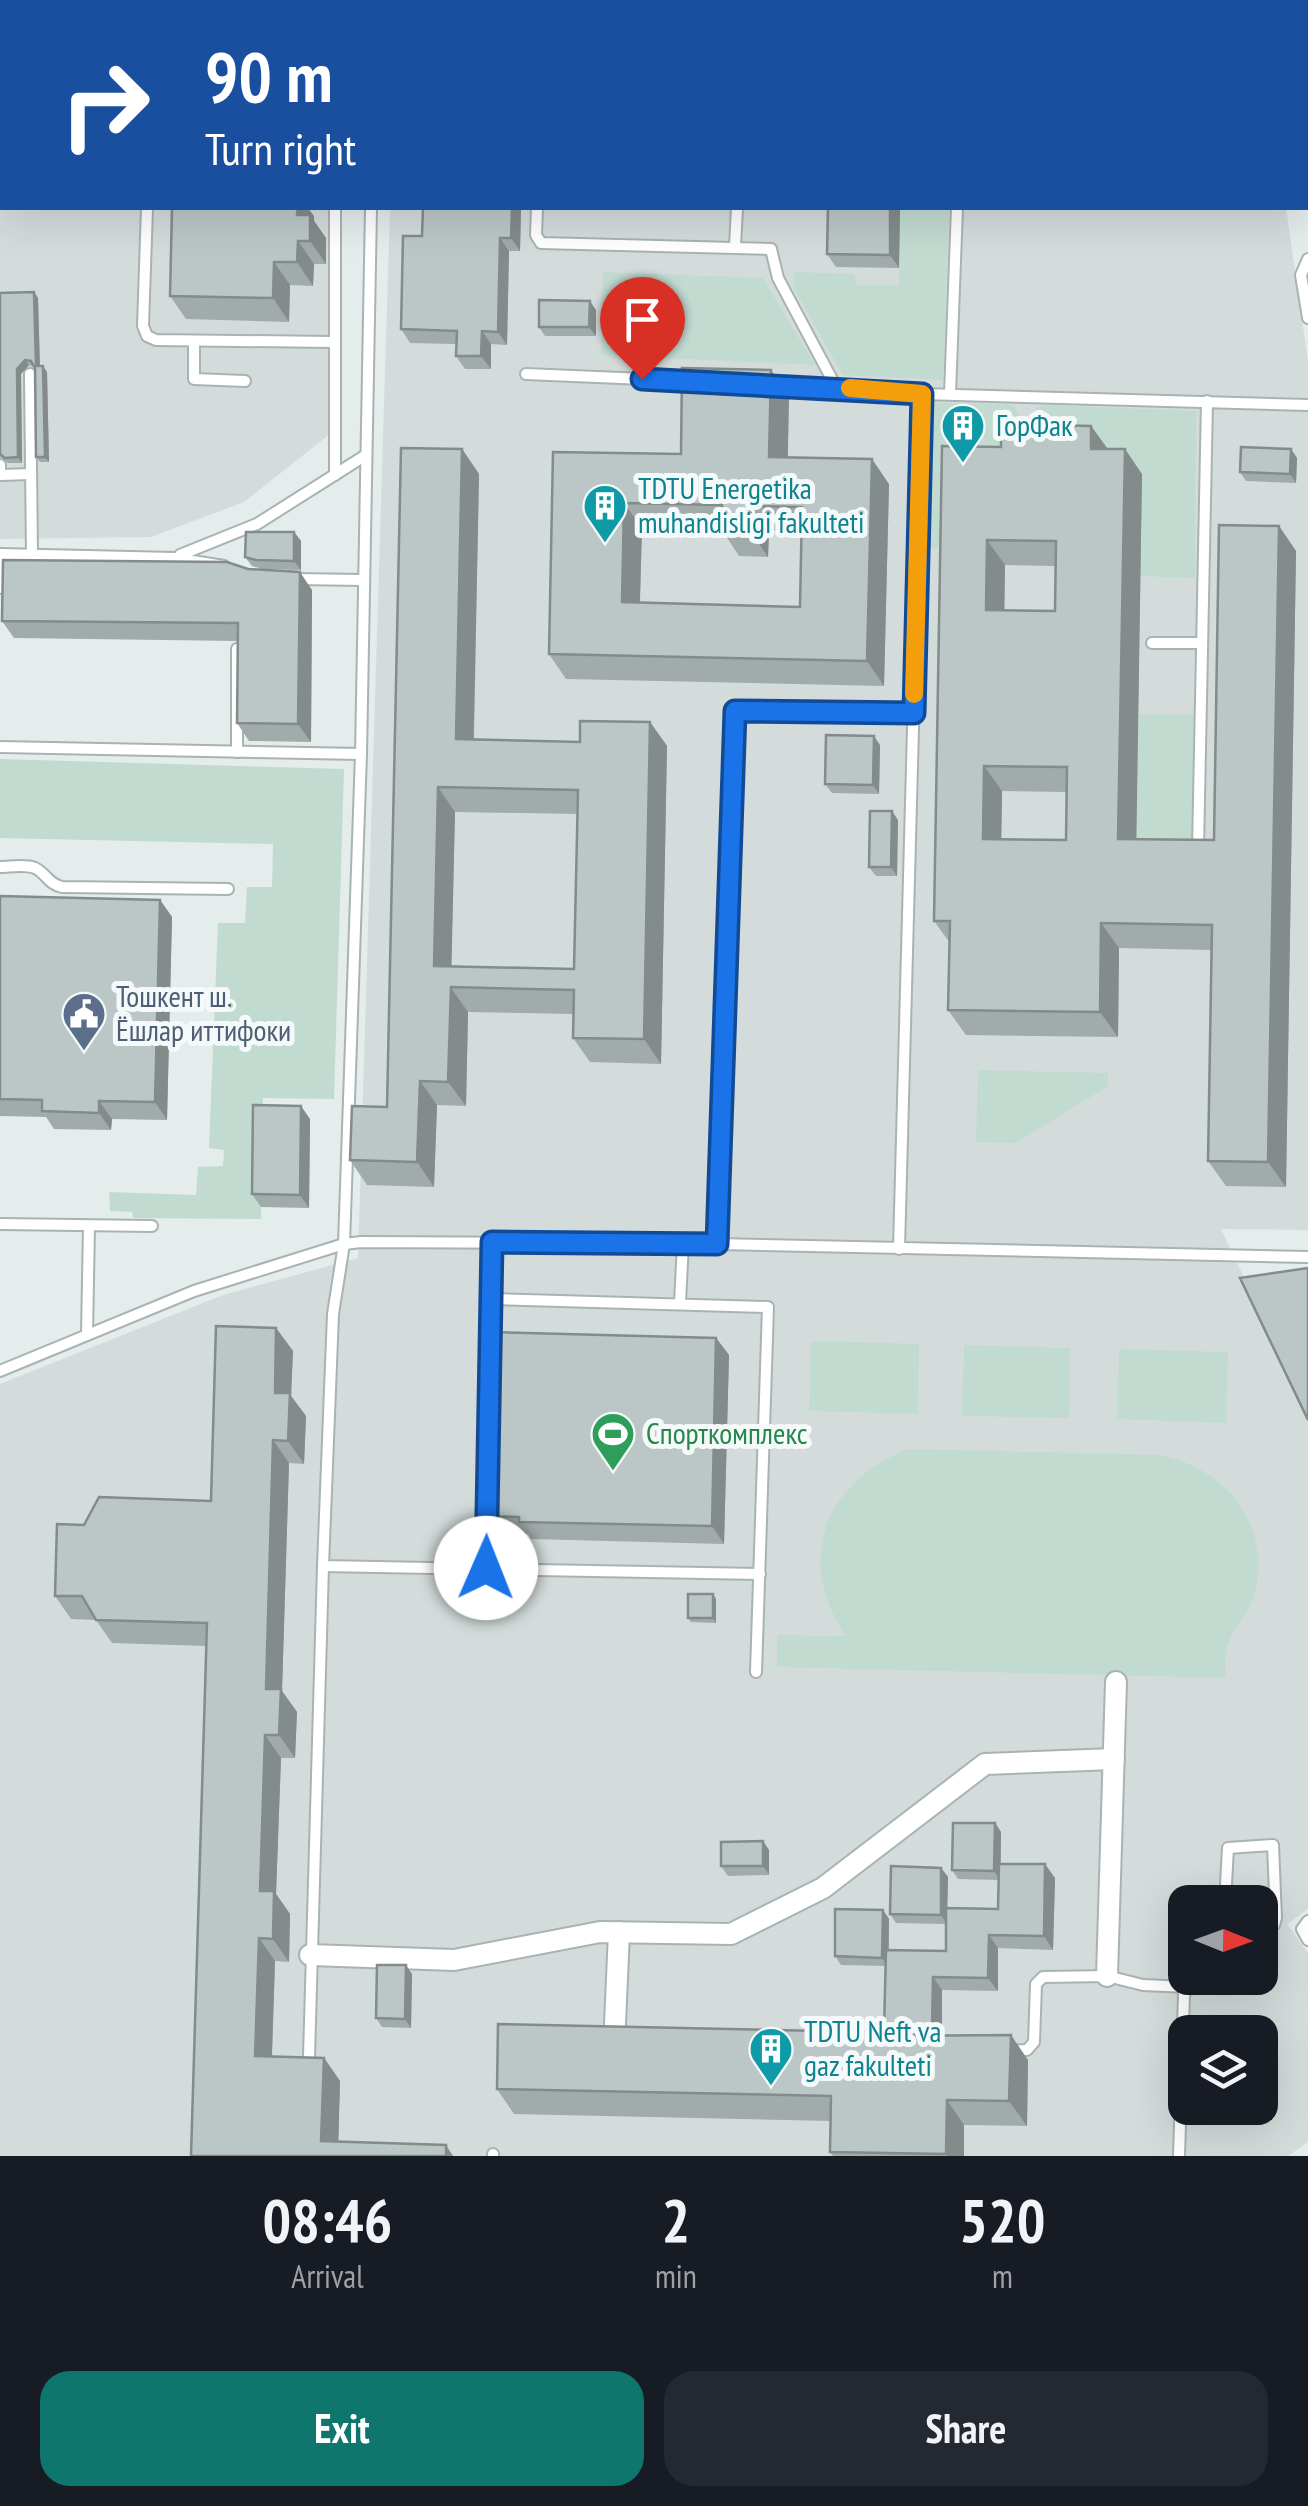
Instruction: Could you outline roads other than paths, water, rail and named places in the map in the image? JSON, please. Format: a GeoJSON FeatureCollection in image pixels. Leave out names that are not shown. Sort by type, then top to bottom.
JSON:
{"type":"FeatureCollection","features":[{"type":"Feature","properties":{"kind":"street"},"geometry":{"type":"LineString","coordinates":[[1107,1976],[1116,1682]]}},
{"type":"Feature","properties":{"kind":"street"},"geometry":{"type":"LineString","coordinates":[[310,1955],[454,1960],[588,1934],[731,1934],[823,1888],[986,1764],[1114,1760]]}},
{"type":"Feature","properties":{"kind":"street"},"geometry":{"type":"LineString","coordinates":[[614,2024],[619,1932]]}},
{"type":"Feature","properties":{"kind":"lane"},"geometry":{"type":"LineString","coordinates":[[147,210],[144,331],[156,340],[333,342]]}},
{"type":"Feature","properties":{"kind":"lane"},"geometry":{"type":"LineString","coordinates":[[335,210],[335,475]]}},
{"type":"Feature","properties":{"kind":"lane"},"geometry":{"type":"LineString","coordinates":[[309,2057],[322,1566],[334,1314],[344,1244],[361,754],[371,210]]}},
{"type":"Feature","properties":{"kind":"lane"},"geometry":{"type":"LineString","coordinates":[[537,210],[536,235],[541,243],[766,248],[774,253],[778,278],[836,387]]}},
{"type":"Feature","properties":{"kind":"lane"},"geometry":{"type":"LineString","coordinates":[[735,246],[736,210]]}},
{"type":"Feature","properties":{"kind":"lane"},"geometry":{"type":"LineString","coordinates":[[950,394],[957,210]]}},
{"type":"Feature","properties":{"kind":"lane"},"geometry":{"type":"LineString","coordinates":[[1308,259],[1301,275],[1308,318]]}},
{"type":"Feature","properties":{"kind":"lane"},"geometry":{"type":"LineString","coordinates":[[194,341],[194,379],[245,382]]}},
{"type":"Feature","properties":{"kind":"lane"},"geometry":{"type":"LineString","coordinates":[[30,374],[32,555]]}},
{"type":"Feature","properties":{"kind":"lane"},"geometry":{"type":"LineString","coordinates":[[526,374],[701,382]]}},
{"type":"Feature","properties":{"kind":"lane"},"geometry":{"type":"LineString","coordinates":[[759,384],[922,394],[1308,406]]}},
{"type":"Feature","properties":{"kind":"lane"},"geometry":{"type":"LineString","coordinates":[[899,1249],[922,394]]}},
{"type":"Feature","properties":{"kind":"lane"},"geometry":{"type":"LineString","coordinates":[[1198,849],[1207,401]]}},
{"type":"Feature","properties":{"kind":"lane"},"geometry":{"type":"LineString","coordinates":[[174,558],[242,532],[366,456]]}},
{"type":"Feature","properties":{"kind":"lane"},"geometry":{"type":"LineString","coordinates":[[0,465],[0,474],[31,474]]}},
{"type":"Feature","properties":{"kind":"lane"},"geometry":{"type":"LineString","coordinates":[[0,588],[1,554],[206,560],[235,571]]}},
{"type":"Feature","properties":{"kind":"lane"},"geometry":{"type":"LineString","coordinates":[[278,579],[363,580]]}},
{"type":"Feature","properties":{"kind":"lane"},"geometry":{"type":"LineString","coordinates":[[1152,643],[1202,644]]}},
{"type":"Feature","properties":{"kind":"lane"},"geometry":{"type":"LineString","coordinates":[[237,649],[237,752]]}},
{"type":"Feature","properties":{"kind":"lane"},"geometry":{"type":"LineString","coordinates":[[717,1244],[735,711],[914,713]]}},
{"type":"Feature","properties":{"kind":"lane"},"geometry":{"type":"LineString","coordinates":[[0,747],[361,754]]}},
{"type":"Feature","properties":{"kind":"lane"},"geometry":{"type":"LineString","coordinates":[[0,867],[32,867],[51,884],[62,887],[228,889]]}},
{"type":"Feature","properties":{"kind":"lane"},"geometry":{"type":"LineString","coordinates":[[0,1224],[152,1226]]}},
{"type":"Feature","properties":{"kind":"lane"},"geometry":{"type":"LineString","coordinates":[[87,1335],[89,1226]]}},
{"type":"Feature","properties":{"kind":"lane"},"geometry":{"type":"LineString","coordinates":[[486,1568],[492,1242]]}},
{"type":"Feature","properties":{"kind":"lane"},"geometry":{"type":"LineString","coordinates":[[0,1371],[194,1291],[344,1244],[717,1244],[1308,1257]]}},
{"type":"Feature","properties":{"kind":"lane"},"geometry":{"type":"LineString","coordinates":[[680,1303],[683,1244]]}},
{"type":"Feature","properties":{"kind":"lane"},"geometry":{"type":"LineString","coordinates":[[490,1299],[762,1304],[769,1310],[756,1672]]}},
{"type":"Feature","properties":{"kind":"lane"},"geometry":{"type":"LineString","coordinates":[[322,1566],[760,1574]]}},
{"type":"Feature","properties":{"kind":"lane"},"geometry":{"type":"LineString","coordinates":[[1226,1885],[1228,1848],[1274,1845],[1275,1885]]}},
{"type":"Feature","properties":{"kind":"lane"},"geometry":{"type":"LineString","coordinates":[[1308,1921],[1302,1929],[1308,1940]]}},
{"type":"Feature","properties":{"kind":"lane"},"geometry":{"type":"LineString","coordinates":[[1003,2051],[1027,2050],[1034,2042],[1038,1979],[1107,1976],[1143,1986],[1168,1987]]}},
{"type":"Feature","properties":{"kind":"lane"},"geometry":{"type":"LineString","coordinates":[[1180,2156],[1184,1995]]}},
{"type":"Feature","properties":{"kind":"place","name":"ГорФак"},"geometry":{"type":"Point","coordinates":[963,464]}},
{"type":"Feature","properties":{"kind":"place","name":"TDTU Energetika muhandisligi fakulteti"},"geometry":{"type":"Point","coordinates":[605,544]}},
{"type":"Feature","properties":{"kind":"place","name":"Тошкент ш. Ёшлар иттифоки"},"geometry":{"type":"Point","coordinates":[84,1052]}},
{"type":"Feature","properties":{"kind":"place","name":"Спорткомплекс"},"geometry":{"type":"Point","coordinates":[613,1472]}},
{"type":"Feature","properties":{"kind":"place","name":"TDTU Neft va gaz fakulteti"},"geometry":{"type":"Point","coordinates":[771,2087]}}]}
